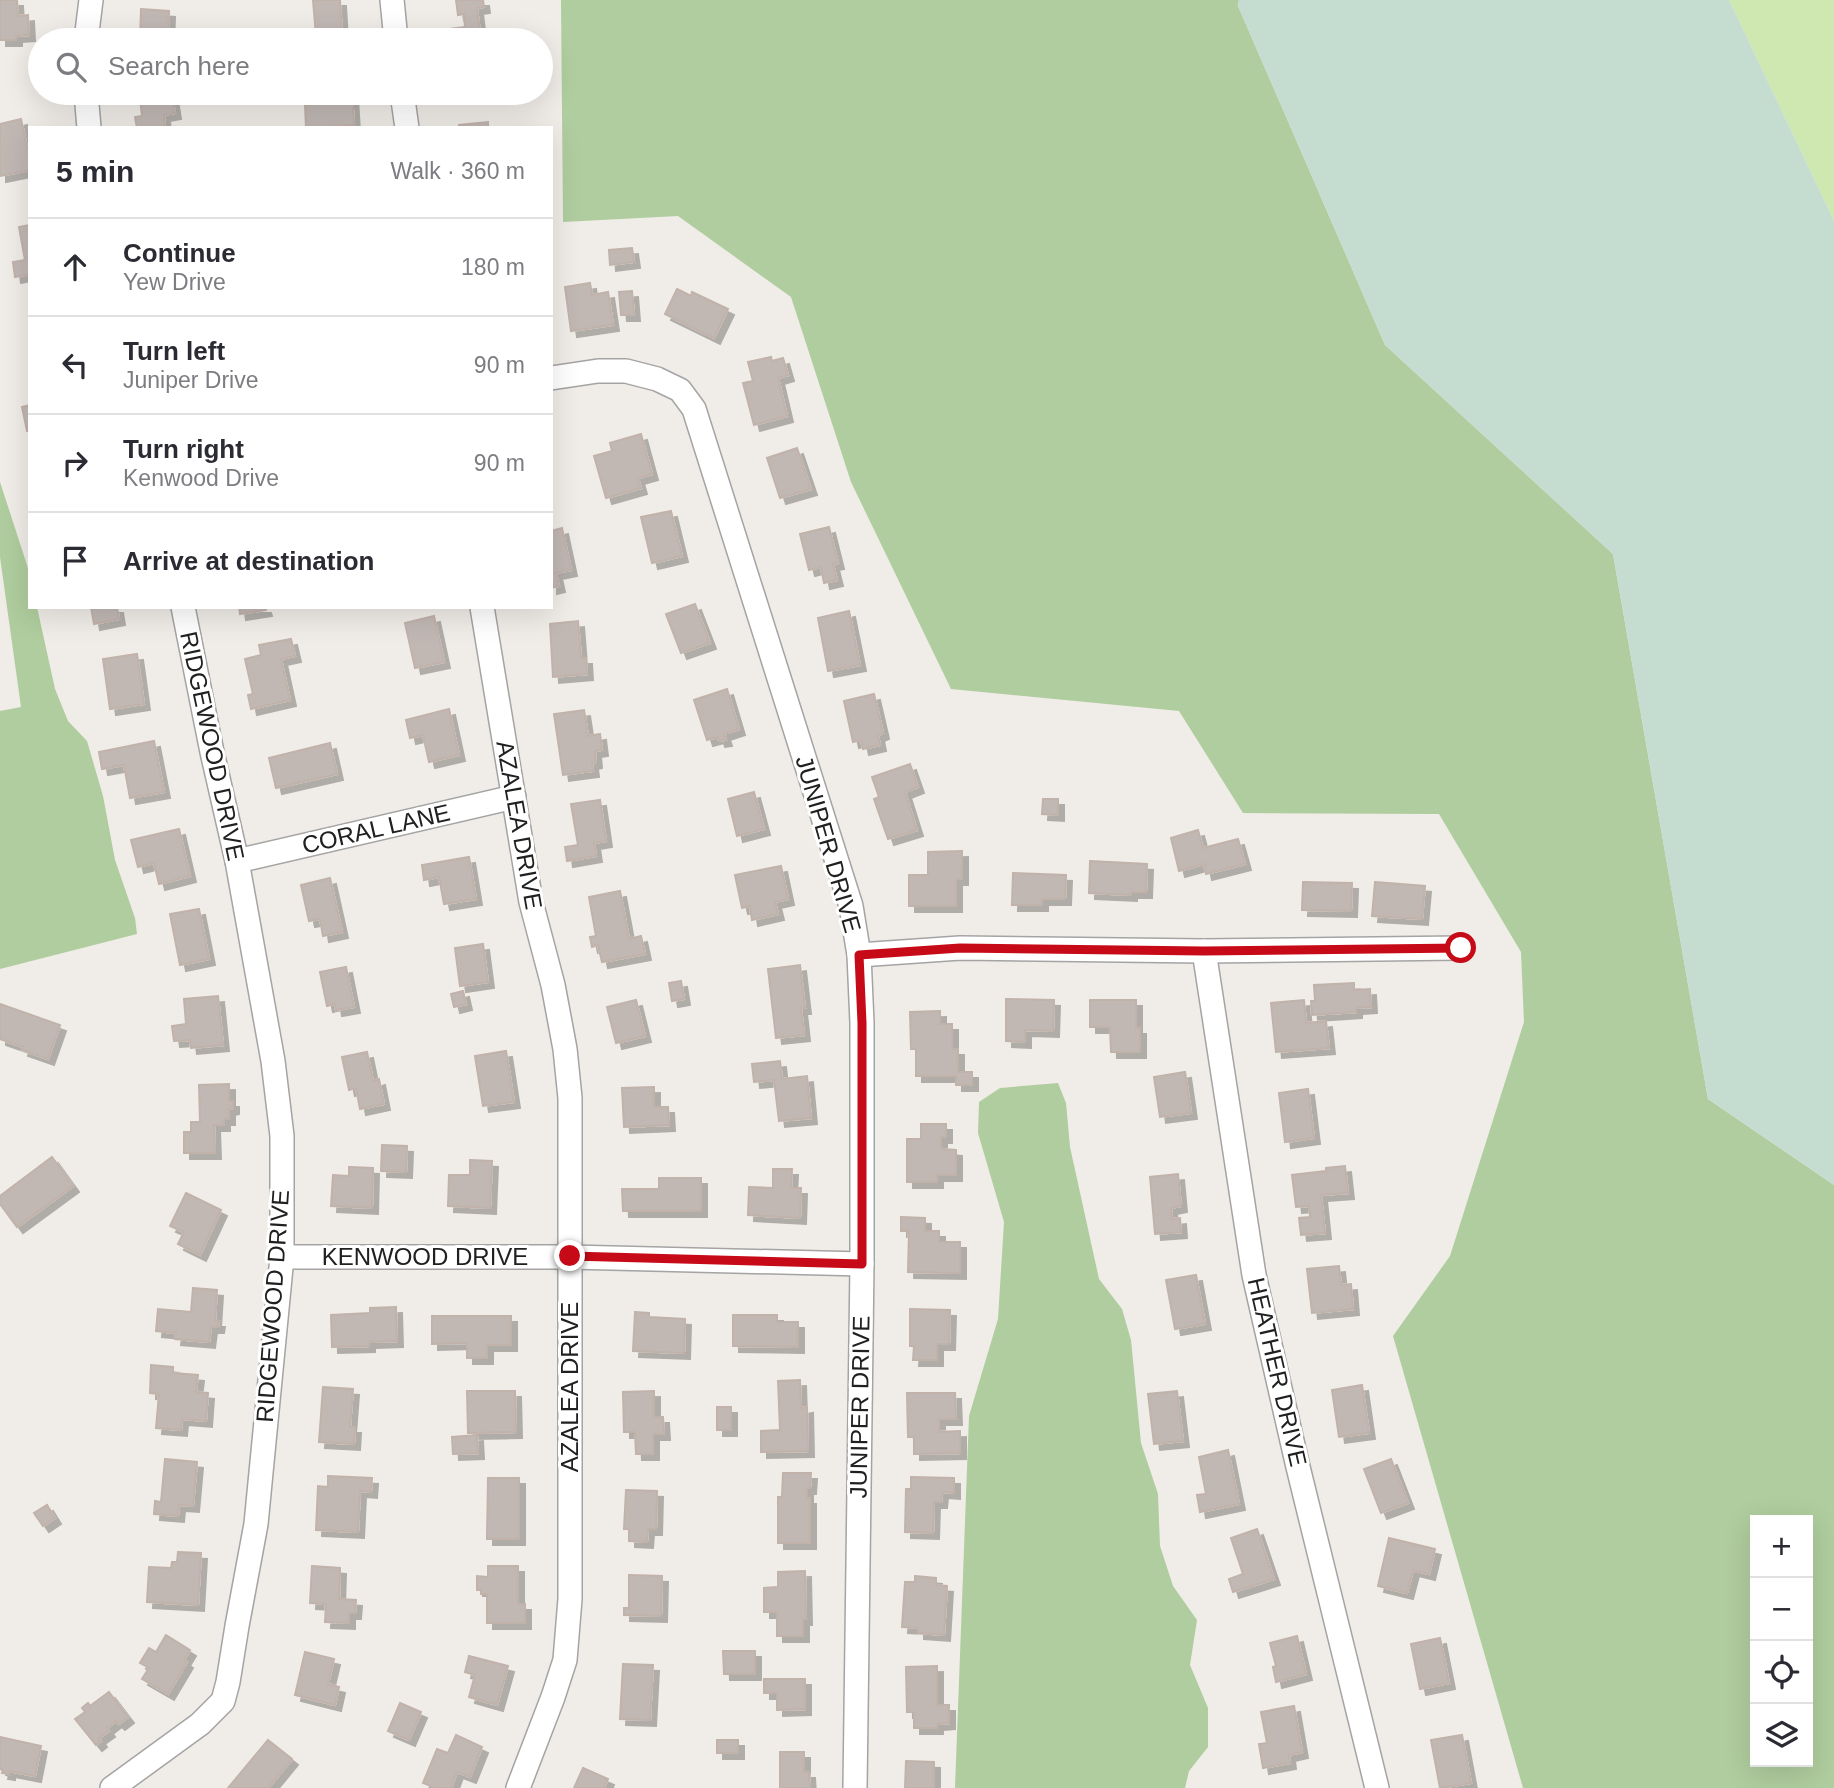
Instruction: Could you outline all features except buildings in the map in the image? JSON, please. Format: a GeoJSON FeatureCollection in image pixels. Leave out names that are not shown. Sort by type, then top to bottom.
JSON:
{"type":"FeatureCollection","features":[{"type":"Feature","properties":{"kind":"street"},"geometry":{"type":"LineString","coordinates":[[88,28],[91,0]]}},
{"type":"Feature","properties":{"kind":"street"},"geometry":{"type":"LineString","coordinates":[[392,0],[395,28]]}},
{"type":"Feature","properties":{"kind":"street"},"geometry":{"type":"LineString","coordinates":[[87,105],[89,126]]}},
{"type":"Feature","properties":{"kind":"street"},"geometry":{"type":"LineString","coordinates":[[404,105],[407,126]]}},
{"type":"Feature","properties":{"kind":"street","name":"JUNIPER DRIVE"},"geometry":{"type":"LineString","coordinates":[[553,378],[598,371],[626,371],[657,379],[680,390],[694,409],[850,906],[859,955],[862,1023],[862,1264],[855,1788]]}},
{"type":"Feature","properties":{"kind":"street","name":"RIDGEWOOD DRIVE"},"geometry":{"type":"LineString","coordinates":[[112,1788],[200,1724],[223,1701],[256,1524],[282,1256],[282,1136],[273,1061],[237,861],[183,609]]}},
{"type":"Feature","properties":{"kind":"street","name":"AZALEA DRIVE"},"geometry":{"type":"LineString","coordinates":[[482,609],[531,902],[554,985],[570,1098],[570,1599],[565,1660],[554,1697],[518,1788]]}},
{"type":"Feature","properties":{"kind":"street","name":"CORAL LANE"},"geometry":{"type":"LineString","coordinates":[[237,861],[514,797]]}},
{"type":"Feature","properties":{"kind":"street"},"geometry":{"type":"LineString","coordinates":[[859,955],[960,948],[1204,951],[1461,948]]}},
{"type":"Feature","properties":{"kind":"street","name":"HEATHER DRIVE"},"geometry":{"type":"LineString","coordinates":[[1204,951],[1254,1275],[1377,1788]]}},
{"type":"Feature","properties":{"kind":"street","name":"KENWOOD DRIVE"},"geometry":{"type":"LineString","coordinates":[[282,1256],[570,1256],[862,1264]]}},
{"type":"Feature","properties":{"kind":"green space"},"geometry":{"type":"Polygon","coordinates":[[[561,0],[1239,0],[1238,6],[1385,345],[1613,554],[1708,1099],[1834,1185],[1834,1788],[1523,1788],[1393,1336],[1450,1256],[1524,1022],[1521,952],[1439,814],[1243,813],[1179,711],[951,689],[851,482],[791,297],[678,216],[563,222],[561,0]]]}},
{"type":"Feature","properties":{"kind":"green space"},"geometry":{"type":"Polygon","coordinates":[[[1239,0],[1729,0],[1834,221],[1834,1185],[1708,1099],[1613,554],[1385,345],[1238,6],[1239,0]]]}},
{"type":"Feature","properties":{"kind":"green space"},"geometry":{"type":"Polygon","coordinates":[[[1729,0],[1834,0],[1834,221],[1729,0]]]}},
{"type":"Feature","properties":{"kind":"green space"},"geometry":{"type":"Polygon","coordinates":[[[0,482],[28,569],[28,609],[37,609],[55,689],[68,721],[87,741],[103,796],[115,860],[135,918],[137,934],[0,969],[0,711],[21,707],[0,557],[0,482]]]}},
{"type":"Feature","properties":{"kind":"green space"},"geometry":{"type":"Polygon","coordinates":[[[1058,1083],[1066,1103],[1070,1147],[1099,1279],[1122,1309],[1131,1340],[1141,1443],[1158,1494],[1160,1546],[1173,1586],[1197,1620],[1190,1665],[1208,1708],[1208,1747],[1189,1771],[1185,1788],[955,1788],[969,1416],[998,1319],[1004,1222],[978,1133],[979,1102],[1000,1088],[1058,1083]]]}},
{"type":"Feature","properties":{"kind":"route"},"geometry":{"type":"LineString","coordinates":[[570,1256],[862,1264],[862,1023],[859,955],[960,948],[1204,951],[1461,948]]}}]}
